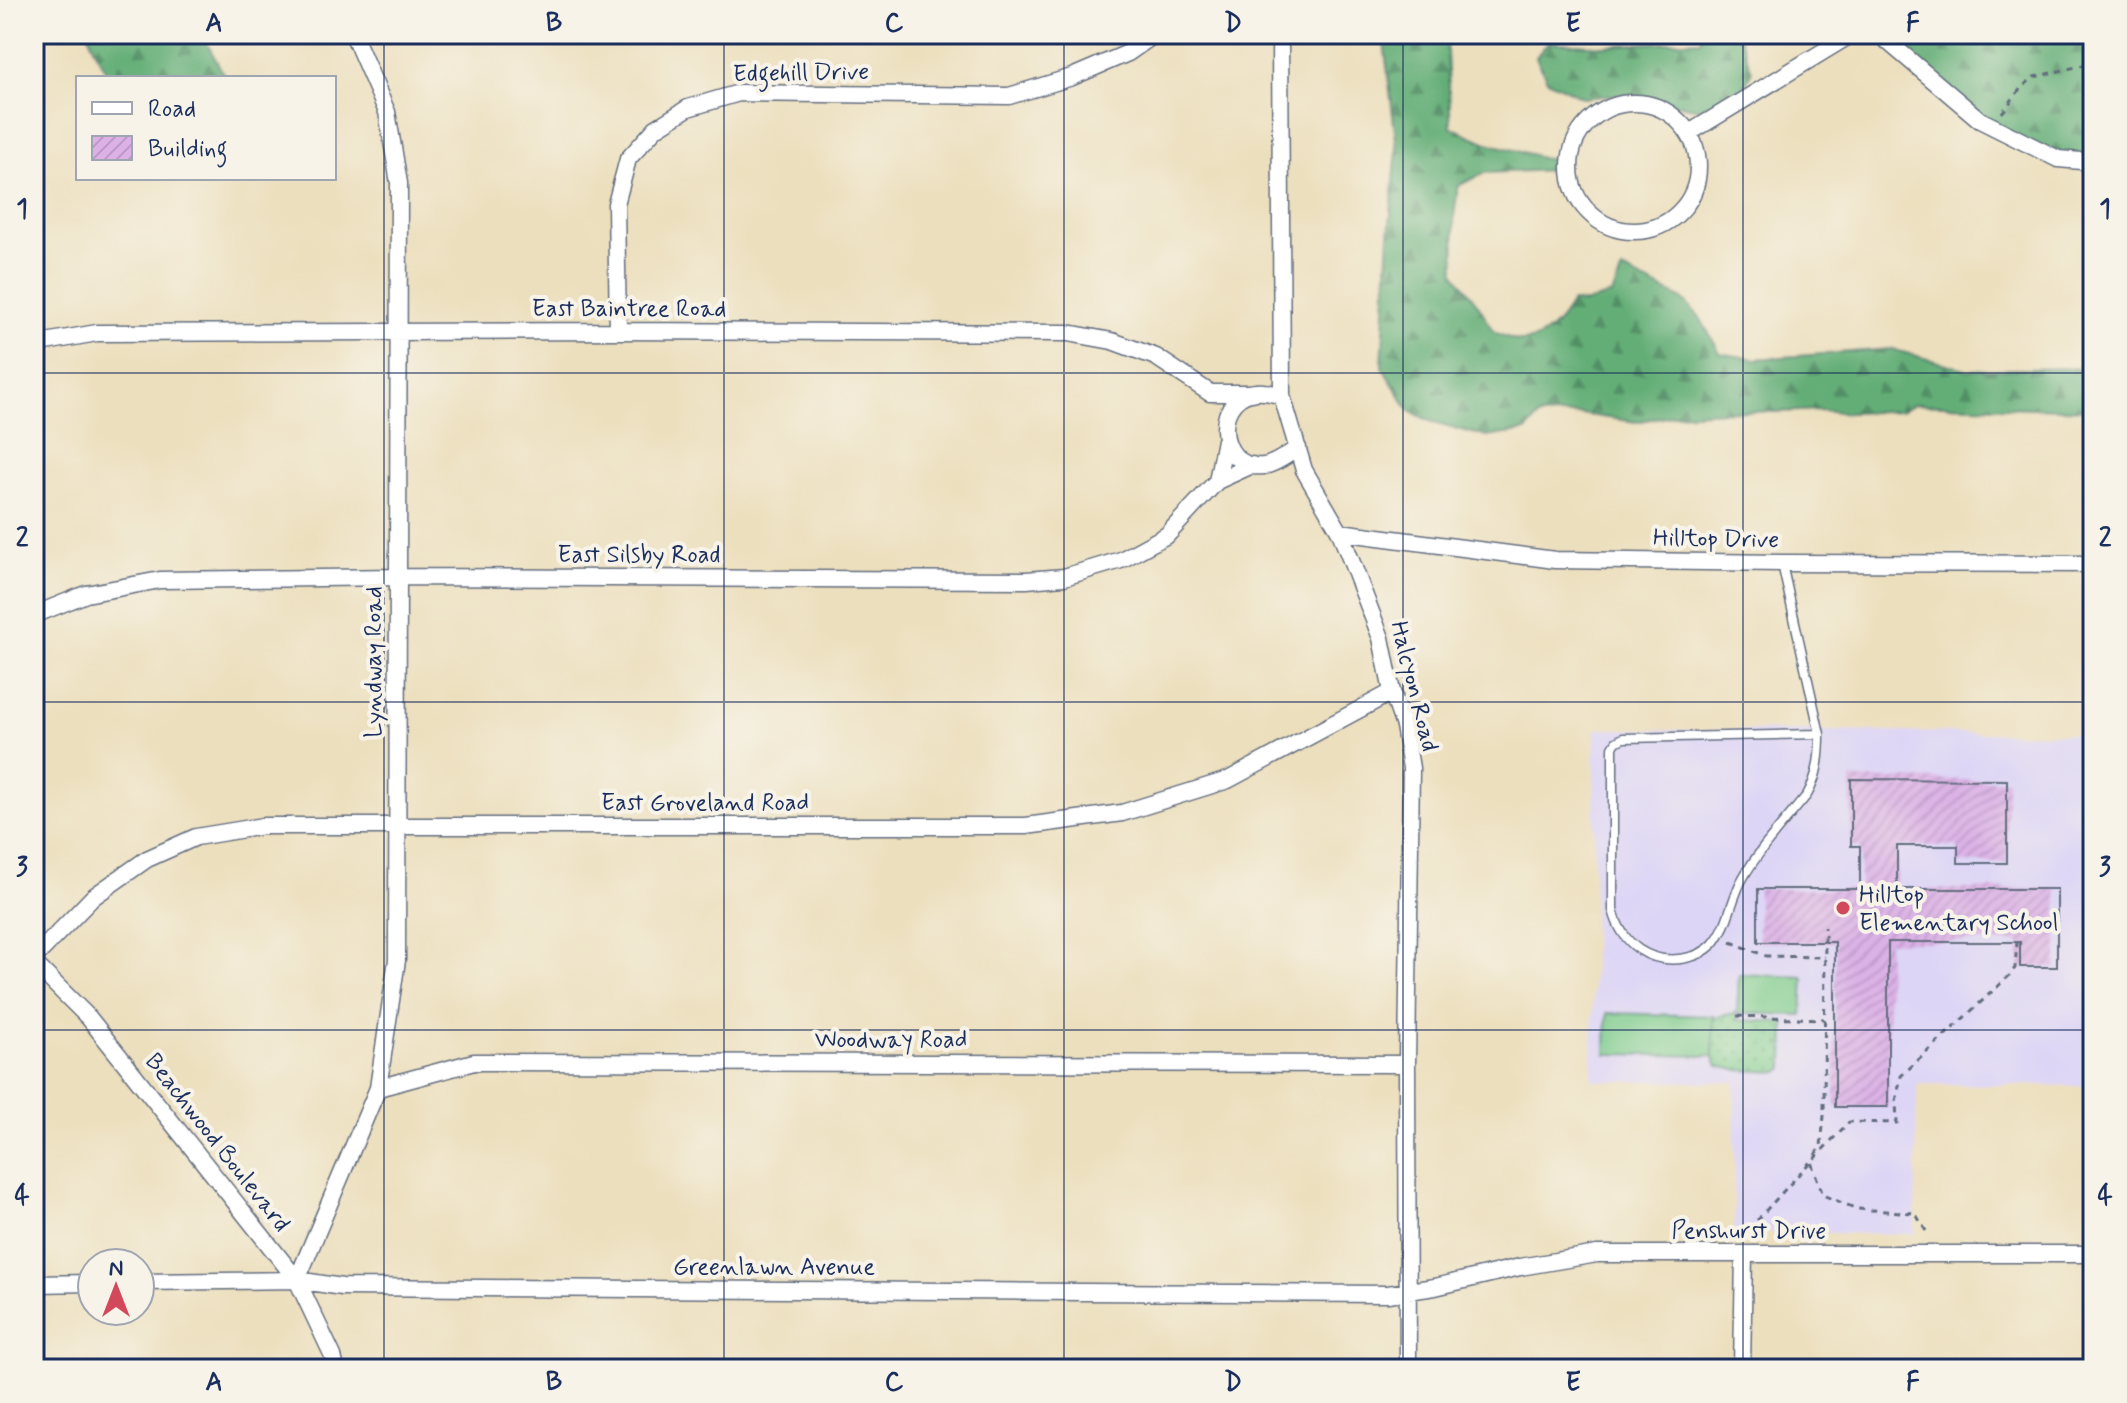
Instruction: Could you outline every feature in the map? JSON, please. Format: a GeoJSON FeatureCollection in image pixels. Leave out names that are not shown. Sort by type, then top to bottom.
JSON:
{"type":"FeatureCollection","features":[{"type":"Feature","properties":{"kind":"street","name":"Lyndway Road"},"geometry":{"type":"LineString","coordinates":[[297,1280],[378,1088],[397,960],[399,183],[387,112],[353,34]]}},
{"type":"Feature","properties":{"kind":"street","name":"Edgehill Drive"},"geometry":{"type":"LineString","coordinates":[[618,331],[616,204],[628,159],[656,128],[688,108],[739,93],[1009,96],[1072,77],[1128,53],[1155,34]]}},
{"type":"Feature","properties":{"kind":"street","name":"Halcyon Road"},"geometry":{"type":"LineString","coordinates":[[1280,34],[1282,396],[1304,470],[1340,532],[1381,638],[1392,692],[1404,726],[1411,768],[1407,1064],[1408,1369]]}},
{"type":"Feature","properties":{"kind":"street"},"geometry":{"type":"LineString","coordinates":[[1689,133],[1852,34]]}},
{"type":"Feature","properties":{"kind":"street"},"geometry":{"type":"LineString","coordinates":[[1879,34],[1980,120],[2058,159],[2093,162]]}},
{"type":"Feature","properties":{"kind":"street"},"geometry":{"type":"LineString","coordinates":[[1636,103],[1655,106],[1673,116],[1689,133],[1698,161],[1695,189],[1671,219],[1649,229],[1624,230],[1595,217],[1578,197],[1572,183],[1570,164],[1574,146],[1585,125],[1599,113],[1615,106],[1636,103]]}},
{"type":"Feature","properties":{"kind":"street","name":"East Baintree Road"},"geometry":{"type":"LineString","coordinates":[[34,344],[97,333],[1068,333],[1112,341],[1156,357],[1210,393]]}},
{"type":"Feature","properties":{"kind":"street"},"geometry":{"type":"LineString","coordinates":[[1282,396],[1264,392],[1210,393],[1231,451],[1240,460],[1264,466],[1298,448]]}},
{"type":"Feature","properties":{"kind":"street"},"geometry":{"type":"LineString","coordinates":[[1217,481],[1225,416],[1240,397],[1252,393]]}},
{"type":"Feature","properties":{"kind":"street","name":"East Silsby Road"},"geometry":{"type":"LineString","coordinates":[[34,615],[86,594],[160,580],[397,577],[1010,580],[1064,577],[1121,560],[1167,535],[1217,481],[1252,465]]}},
{"type":"Feature","properties":{"kind":"street","name":"Hilltop Drive"},"geometry":{"type":"LineString","coordinates":[[1340,532],[1555,560],[2093,564]]}},
{"type":"Feature","properties":{"kind":"street","name":"East Groveland Road"},"geometry":{"type":"LineString","coordinates":[[34,960],[93,897],[147,859],[196,837],[263,826],[1026,826],[1122,813],[1228,780],[1392,692]]}},
{"type":"Feature","properties":{"kind":"street","name":"Beachwood Boulevard"},"geometry":{"type":"LineString","coordinates":[[34,960],[89,1018],[297,1280],[333,1356],[336,1369]]}},
{"type":"Feature","properties":{"kind":"street","name":"Woodway Road"},"geometry":{"type":"LineString","coordinates":[[378,1088],[474,1062],[1407,1064]]}},
{"type":"Feature","properties":{"kind":"street","name":"Penshurst Drive"},"geometry":{"type":"LineString","coordinates":[[1408,1290],[1597,1254],[2093,1254]]}},
{"type":"Feature","properties":{"kind":"street"},"geometry":{"type":"LineString","coordinates":[[1742,1369],[1744,1254]]}},
{"type":"Feature","properties":{"kind":"street","name":"Greenlawn Avenue"},"geometry":{"type":"LineString","coordinates":[[156,1282],[297,1280],[342,1287],[1372,1294],[1408,1290]]}},
{"type":"Feature","properties":{"kind":"street"},"geometry":{"type":"LineString","coordinates":[[34,1284],[76,1283]]}},
{"type":"Feature","properties":{"kind":"lane"},"geometry":{"type":"LineString","coordinates":[[1782,563],[1820,734],[1813,785],[1760,850],[1739,886],[1718,937],[1707,949],[1696,956],[1666,960],[1645,954],[1623,935],[1613,910],[1614,744],[1623,738],[1820,734]]}},
{"type":"Feature","properties":{"kind":"path"},"geometry":{"type":"LineString","coordinates":[[1993,126],[2021,88],[2034,77],[2093,63]]}},
{"type":"Feature","properties":{"kind":"path"},"geometry":{"type":"LineString","coordinates":[[1811,1162],[1821,1146],[1824,1116],[1825,927]]}},
{"type":"Feature","properties":{"kind":"path"},"geometry":{"type":"LineString","coordinates":[[1718,937],[1766,956],[1825,957]]}},
{"type":"Feature","properties":{"kind":"path"},"geometry":{"type":"LineString","coordinates":[[1749,1229],[1849,1122],[1897,1123],[1896,1101],[1901,1076],[2009,976],[2015,968],[2017,942]]}},
{"type":"Feature","properties":{"kind":"path"},"geometry":{"type":"LineString","coordinates":[[1737,1016],[1824,1019]]}},
{"type":"Feature","properties":{"kind":"path"},"geometry":{"type":"LineString","coordinates":[[1811,1162],[1823,1195],[1857,1209],[1915,1213],[1926,1231]]}},
{"type":"Feature","properties":{"kind":"shaded area","name":"Hilltop Elementary School"},"geometry":{"type":"Polygon","coordinates":[[[1595,729],[2093,734],[2093,1086],[1917,1084],[1915,1234],[1734,1232],[1735,1082],[1592,1081],[1595,729]]]}},
{"type":"Feature","properties":{"kind":"green space"},"geometry":{"type":"Polygon","coordinates":[[[89,34],[202,34],[225,76],[109,76],[89,34]]]}},
{"type":"Feature","properties":{"kind":"green space"},"geometry":{"type":"Polygon","coordinates":[[[1383,34],[1446,34],[1451,127],[1487,143],[1553,160],[1554,170],[1484,173],[1458,186],[1454,217],[1455,273],[1494,332],[1520,341],[1537,338],[1557,323],[1572,302],[1584,303],[1612,295],[1622,270],[1681,298],[1699,316],[1720,353],[1755,359],[1891,349],[1969,370],[2093,366],[2093,410],[1915,404],[1900,411],[1724,411],[1675,414],[1636,422],[1580,414],[1539,416],[1526,431],[1487,437],[1430,421],[1410,411],[1382,367],[1397,148],[1383,34]]]}},
{"type":"Feature","properties":{"kind":"green space"},"geometry":{"type":"Polygon","coordinates":[[[1703,34],[1734,34],[1740,39],[1752,71],[1740,95],[1700,109],[1624,94],[1584,98],[1547,80],[1536,57],[1548,42],[1602,46],[1700,40],[1703,34]]]}},
{"type":"Feature","properties":{"kind":"green space"},"geometry":{"type":"Polygon","coordinates":[[[1879,34],[2093,34],[2093,162],[2058,159],[1980,120],[1879,34]]]}},
{"type":"Feature","properties":{"kind":"green space"},"geometry":{"type":"Polygon","coordinates":[[[1739,974],[1804,977],[1802,1015],[1737,1013],[1739,974]]]}},
{"type":"Feature","properties":{"kind":"green space"},"geometry":{"type":"Polygon","coordinates":[[[1607,1013],[1714,1016],[1713,1056],[1606,1054],[1607,1013]]]}},
{"type":"Feature","properties":{"kind":"green space"},"geometry":{"type":"Polygon","coordinates":[[[1737,1013],[1737,1020],[1785,1022],[1784,1068],[1779,1072],[1718,1066],[1713,1056],[1713,1020],[1737,1013]]]}},
{"type":"Feature","properties":{"kind":"building"},"geometry":{"type":"Polygon","coordinates":[[[1851,779],[2007,780],[2007,863],[1958,863],[1958,846],[1897,846],[1897,889],[2057,889],[2057,967],[2020,967],[2020,942],[1888,942],[1888,1107],[1835,1107],[1835,942],[1758,942],[1758,889],[1860,889],[1860,846],[1851,846],[1851,779]]]}},
{"type":"Feature","properties":{"kind":"place","name":"Hilltop Elementary School"},"geometry":{"type":"Point","coordinates":[1843,908]}}]}
